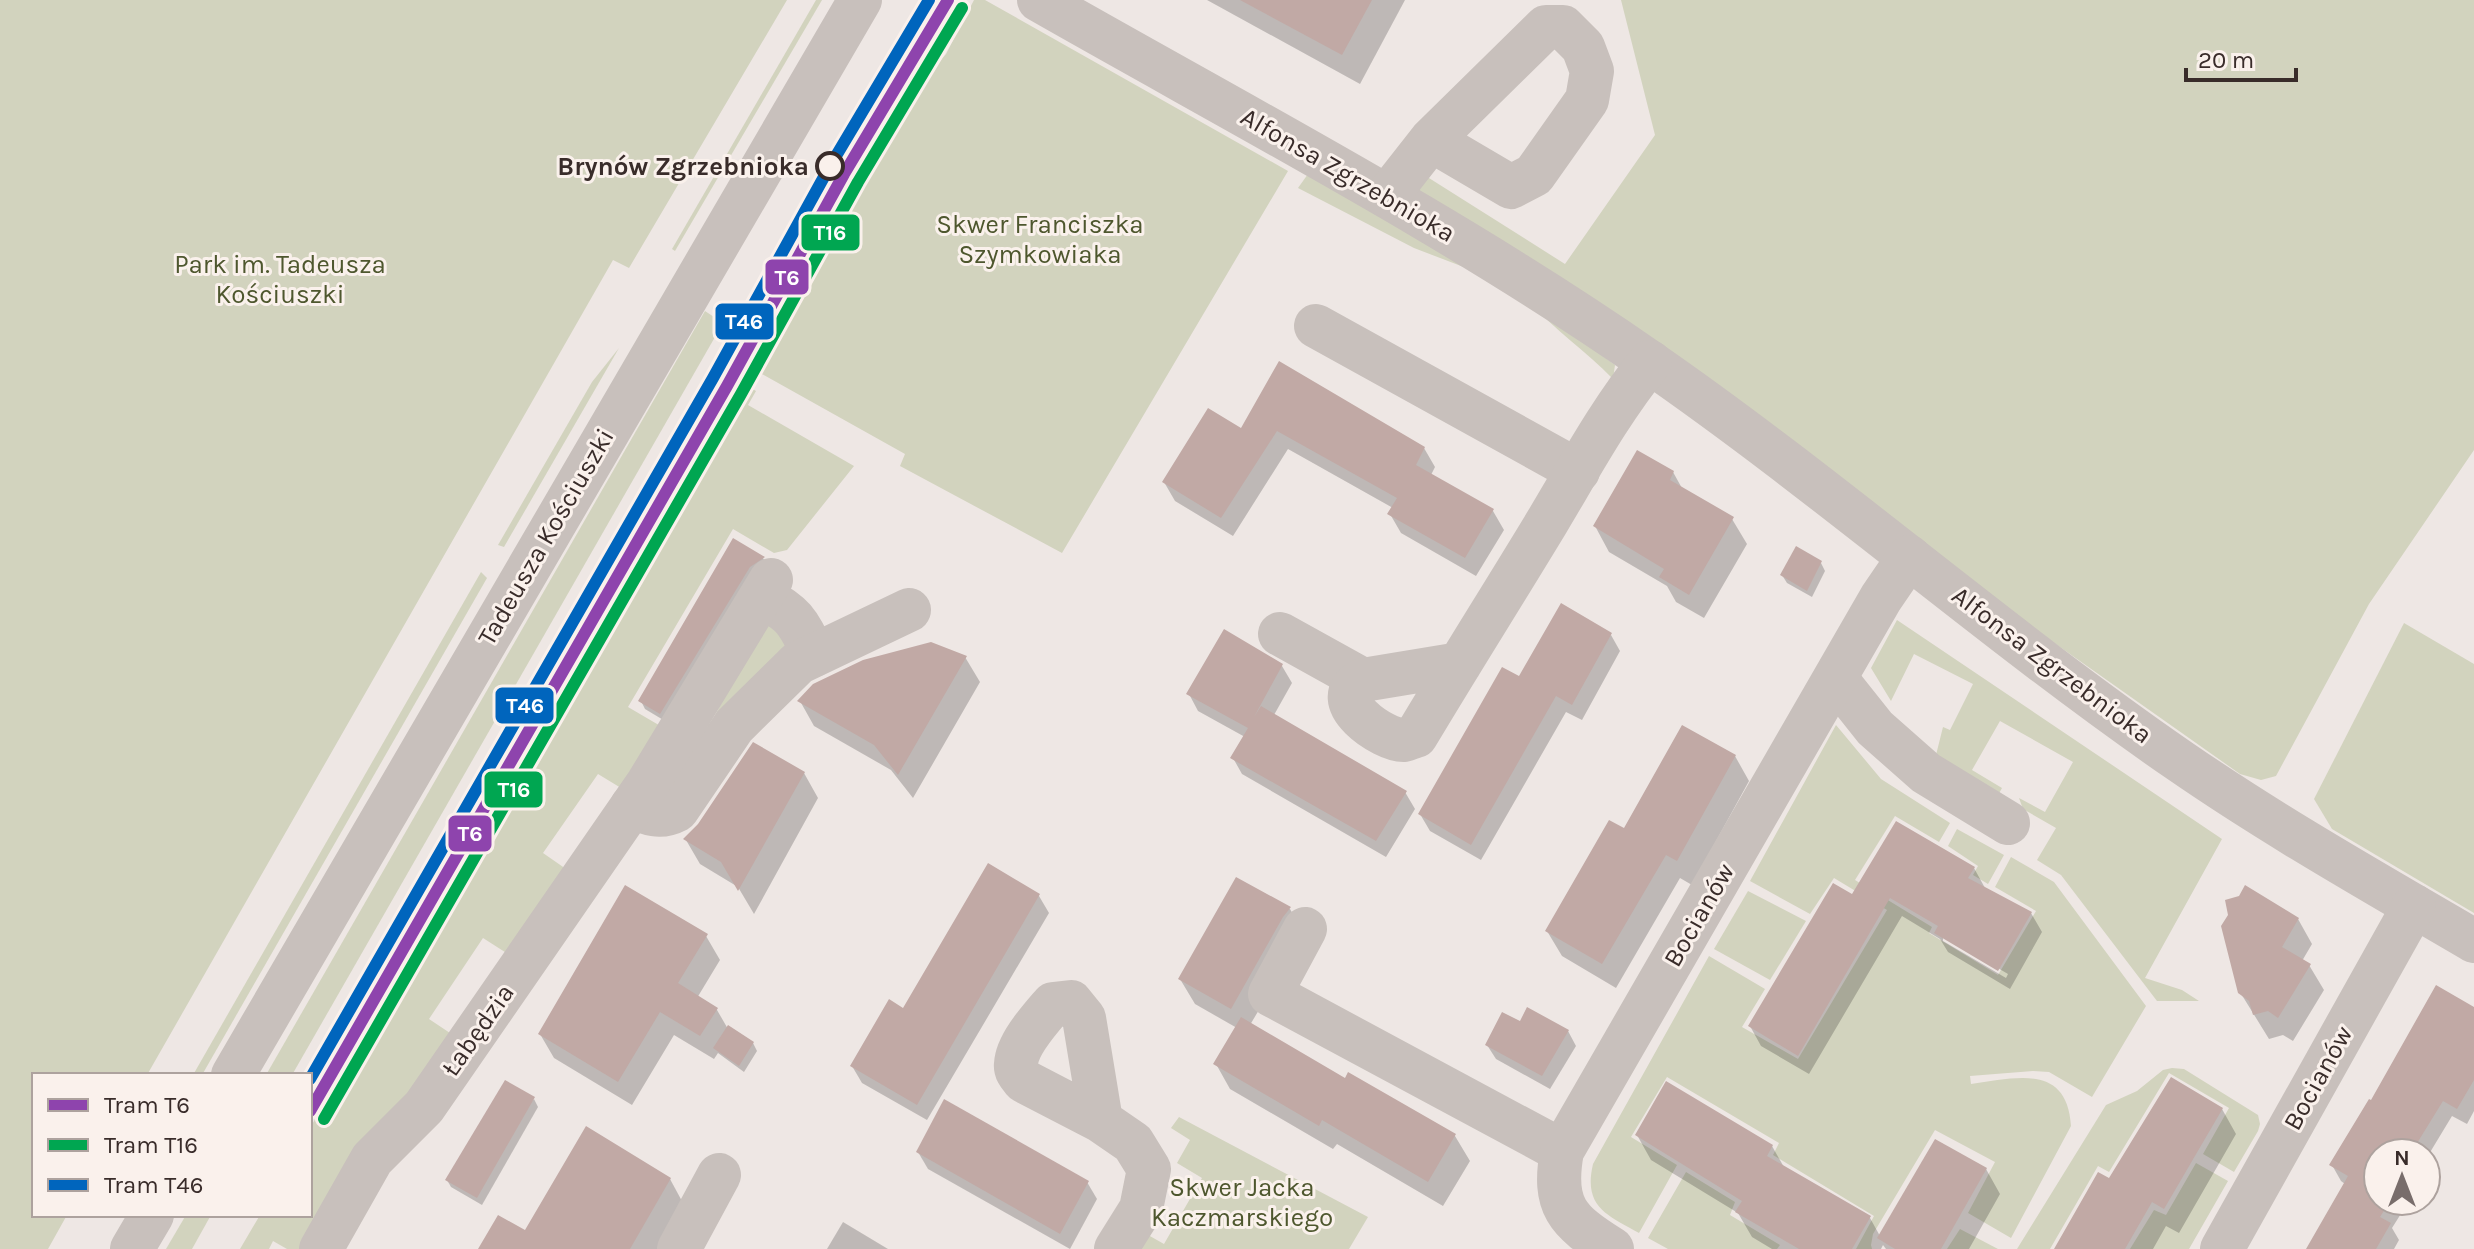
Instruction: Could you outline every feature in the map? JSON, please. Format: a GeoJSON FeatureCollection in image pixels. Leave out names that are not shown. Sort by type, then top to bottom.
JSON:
{"type":"FeatureCollection","features":[{"type":"Feature","properties":{"kind":"street","name":"Tadeusza Kościuszki"},"geometry":{"type":"LineString","coordinates":[[234,1073],[860,0]]}},
{"type":"Feature","properties":{"kind":"street","name":"Alfonsa Zgrzebnioka"},"geometry":{"type":"LineString","coordinates":[[1039,0],[1387,196],[1548,293],[1650,362],[2180,761],[2278,825],[2474,941]]}},
{"type":"Feature","properties":{"kind":"street"},"geometry":{"type":"LineString","coordinates":[[1387,196],[1431,140]]}},
{"type":"Feature","properties":{"kind":"street"},"geometry":{"type":"LineString","coordinates":[[1316,326],[1578,471]]}},
{"type":"Feature","properties":{"kind":"street"},"geometry":{"type":"LineString","coordinates":[[1460,664],[1363,680],[1354,685],[1350,703],[1355,714],[1391,737],[1403,740],[1416,736],[1578,471],[1622,396],[1650,362]]}},
{"type":"Feature","properties":{"kind":"street","name":"Bocianów"},"geometry":{"type":"LineString","coordinates":[[1612,1249],[1588,1234],[1572,1218],[1559,1196],[1558,1173],[1562,1151],[1881,598],[1909,557]]}},
{"type":"Feature","properties":{"kind":"street","name":"Łabędzia"},"geometry":{"type":"LineString","coordinates":[[321,1249],[372,1159],[424,1107],[632,806],[766,589],[780,606],[797,619],[814,655]]}},
{"type":"Feature","properties":{"kind":"street"},"geometry":{"type":"LineString","coordinates":[[632,806],[651,815],[667,815],[677,810],[734,726],[798,663],[909,610]]}},
{"type":"Feature","properties":{"kind":"street"},"geometry":{"type":"LineString","coordinates":[[1280,634],[1363,680]]}},
{"type":"Feature","properties":{"kind":"street"},"geometry":{"type":"LineString","coordinates":[[1836,679],[1875,728],[1926,773],[2008,823]]}},
{"type":"Feature","properties":{"kind":"street","name":"Bocianów"},"geometry":{"type":"LineString","coordinates":[[2222,1249],[2414,906]]}},
{"type":"Feature","properties":{"kind":"street"},"geometry":{"type":"LineString","coordinates":[[1305,929],[1270,994],[1562,1151]]}},
{"type":"Feature","properties":{"kind":"street"},"geometry":{"type":"LineString","coordinates":[[1101,1121],[1133,1143],[1149,1169],[1141,1209],[1116,1249]]}},
{"type":"Feature","properties":{"kind":"street"},"geometry":{"type":"LineString","coordinates":[[679,1249],[719,1175]]}},
{"type":"Feature","properties":{"kind":"street"},"geometry":{"type":"LineString","coordinates":[[132,1249],[151,1217]]}},
{"type":"Feature","properties":{"kind":"green space","name":"Park im. Tadeusza Kościuszki"},"geometry":{"type":"Polygon","coordinates":[[[0,0],[787,0],[629,268],[613,260],[148,1073],[32,1073],[32,1217],[66,1217],[48,1249],[0,1249],[0,0]]]}},
{"type":"Feature","properties":{"kind":"green space"},"geometry":{"type":"Polygon","coordinates":[[[816,0],[822,0],[675,251],[672,249],[816,0]]]}},
{"type":"Feature","properties":{"kind":"green space","name":"Skwer Franciszka Szymkowiaka"},"geometry":{"type":"Polygon","coordinates":[[[974,0],[985,0],[1288,171],[1062,553],[900,466],[905,454],[760,373],[927,76],[946,54],[974,0]]]}},
{"type":"Feature","properties":{"kind":"green space"},"geometry":{"type":"Polygon","coordinates":[[[1621,0],[2474,0],[2474,450],[2369,604],[2276,776],[2261,780],[2240,774],[1411,189],[1421,173],[1565,264],[1655,135],[1621,0]]]}},
{"type":"Feature","properties":{"kind":"green space"},"geometry":{"type":"Polygon","coordinates":[[[1308,174],[1495,279],[1414,248],[1298,188],[1308,174]]]}},
{"type":"Feature","properties":{"kind":"green space"},"geometry":{"type":"Polygon","coordinates":[[[1528,300],[1615,365],[1613,379],[1548,321],[1528,300]]]}},
{"type":"Feature","properties":{"kind":"green space"},"geometry":{"type":"Polygon","coordinates":[[[705,311],[723,323],[293,1073],[267,1073],[705,311]]]}},
{"type":"Feature","properties":{"kind":"green space"},"geometry":{"type":"Polygon","coordinates":[[[619,348],[504,547],[498,545],[592,382],[619,348]]]}},
{"type":"Feature","properties":{"kind":"green space"},"geometry":{"type":"Polygon","coordinates":[[[741,382],[756,391],[748,405],[854,466],[787,550],[774,553],[733,529],[628,707],[669,731],[621,788],[598,774],[543,853],[566,869],[508,954],[483,938],[429,1019],[453,1035],[299,1249],[287,1249],[273,1241],[269,1249],[240,1249],[259,1217],[312,1217],[312,1125],[741,382]]]}},
{"type":"Feature","properties":{"kind":"green space"},"geometry":{"type":"Polygon","coordinates":[[[481,572],[487,578],[203,1073],[194,1073],[481,572]]]}},
{"type":"Feature","properties":{"kind":"green space"},"geometry":{"type":"Polygon","coordinates":[[[1897,620],[2222,839],[2145,978],[2182,990],[2199,1001],[2157,1001],[2061,875],[2037,860],[2056,828],[2023,809],[2019,798],[2045,812],[2073,762],[2000,721],[1972,770],[2002,788],[1993,804],[1936,755],[1943,727],[1950,730],[1973,684],[1914,654],[1891,701],[1871,668],[1897,620]]]}},
{"type":"Feature","properties":{"kind":"green space"},"geometry":{"type":"Polygon","coordinates":[[[767,623],[789,644],[673,796],[758,633],[767,623]]]}},
{"type":"Feature","properties":{"kind":"green space"},"geometry":{"type":"Polygon","coordinates":[[[2404,623],[2474,664],[2474,913],[2332,829],[2314,799],[2404,623]]]}},
{"type":"Feature","properties":{"kind":"green space"},"geometry":{"type":"Polygon","coordinates":[[[1836,725],[1881,779],[1950,823],[1939,842],[1895,816],[1855,880],[1932,927],[1929,933],[1998,975],[2036,911],[1995,887],[2011,857],[2054,882],[2146,1006],[2092,1097],[2049,1072],[1970,1076],[1971,1084],[2021,1078],[2049,1083],[2060,1092],[2067,1106],[2071,1126],[2011,1238],[1968,1213],[1995,1162],[1935,1130],[1873,1234],[1872,1249],[1856,1249],[1874,1216],[1773,1155],[1779,1143],[1667,1077],[1631,1137],[1677,1165],[1639,1233],[1600,1208],[1591,1190],[1593,1164],[1709,956],[1765,989],[1742,1027],[1798,1059],[1887,910],[1834,878],[1810,914],[1750,881],[1836,725]]]}},
{"type":"Feature","properties":{"kind":"green space"},"geometry":{"type":"Polygon","coordinates":[[[1957,829],[2004,855],[1988,884],[1973,875],[1978,866],[1948,846],[1957,829]]]}},
{"type":"Feature","properties":{"kind":"green space"},"geometry":{"type":"Polygon","coordinates":[[[1748,891],[1806,921],[1770,980],[1714,949],[1748,891]]]}},
{"type":"Feature","properties":{"kind":"green space"},"geometry":{"type":"Polygon","coordinates":[[[2184,1069],[2258,1115],[2258,1131],[2234,1172],[2203,1154],[2229,1108],[2169,1073],[2109,1172],[2098,1166],[2050,1249],[2017,1249],[2106,1105],[2137,1091],[2163,1070],[2184,1069]]]}},
{"type":"Feature","properties":{"kind":"green space","name":"Skwer Jacka Kaczmarskiego"},"geometry":{"type":"Polygon","coordinates":[[[1179,1117],[1368,1217],[1349,1249],[1132,1249],[1141,1231],[1164,1244],[1202,1178],[1177,1163],[1190,1140],[1171,1128],[1179,1117]]]}},
{"type":"Feature","properties":{"kind":"green space"},"geometry":{"type":"Polygon","coordinates":[[[2196,1163],[2228,1181],[2189,1249],[2130,1249],[2154,1210],[2166,1215],[2196,1163]]]}},
{"type":"Feature","properties":{"kind":"green space"},"geometry":{"type":"Polygon","coordinates":[[[1686,1172],[1735,1202],[1730,1215],[1780,1245],[1777,1249],[1668,1249],[1648,1238],[1686,1172]]]}},
{"type":"Feature","properties":{"kind":"green space"},"geometry":{"type":"Polygon","coordinates":[[[185,1217],[210,1217],[192,1249],[166,1249],[185,1217]]]}},
{"type":"Feature","properties":{"kind":"green space"},"geometry":{"type":"Polygon","coordinates":[[[1960,1229],[1998,1249],[1947,1249],[1960,1229]]]}},
{"type":"Feature","properties":{"kind":"building"},"geometry":{"type":"Polygon","coordinates":[[[1240,0],[1372,0],[1342,55],[1240,0]]]}},
{"type":"Feature","properties":{"kind":"building"},"geometry":{"type":"Polygon","coordinates":[[[1279,361],[1425,447],[1416,465],[1494,509],[1465,558],[1387,514],[1397,498],[1277,431],[1221,518],[1162,482],[1208,408],[1241,428],[1279,361]]]}},
{"type":"Feature","properties":{"kind":"building"},"geometry":{"type":"Polygon","coordinates":[[[1637,450],[1674,471],[1670,480],[1734,517],[1689,595],[1659,577],[1664,569],[1593,526],[1637,450]]]}},
{"type":"Feature","properties":{"kind":"building"},"geometry":{"type":"Polygon","coordinates":[[[733,538],[765,557],[750,567],[660,714],[638,701],[733,538]]]}},
{"type":"Feature","properties":{"kind":"building"},"geometry":{"type":"Polygon","coordinates":[[[1796,546],[1822,561],[1807,591],[1780,575],[1796,546]]]}},
{"type":"Feature","properties":{"kind":"building"},"geometry":{"type":"Polygon","coordinates":[[[1561,603],[1612,633],[1572,705],[1556,696],[1471,845],[1418,814],[1502,667],[1519,676],[1561,603]]]}},
{"type":"Feature","properties":{"kind":"building"},"geometry":{"type":"Polygon","coordinates":[[[1224,629],[1283,664],[1254,717],[1261,706],[1407,791],[1376,841],[1230,758],[1248,728],[1186,694],[1224,629]]]}},
{"type":"Feature","properties":{"kind":"building"},"geometry":{"type":"Polygon","coordinates":[[[931,642],[967,656],[898,775],[874,745],[797,701],[813,684],[863,660],[931,642]]]}},
{"type":"Feature","properties":{"kind":"building"},"geometry":{"type":"Polygon","coordinates":[[[1682,725],[1736,755],[1677,861],[1666,855],[1602,964],[1545,931],[1609,820],[1624,828],[1682,725]]]}},
{"type":"Feature","properties":{"kind":"building"},"geometry":{"type":"Polygon","coordinates":[[[753,742],[805,772],[738,891],[721,862],[683,839],[698,824],[753,742]]]}},
{"type":"Feature","properties":{"kind":"building"},"geometry":{"type":"Polygon","coordinates":[[[1896,821],[1975,867],[1968,878],[2032,912],[1998,971],[1934,933],[1938,926],[1890,898],[1798,1056],[1748,1026],[1833,883],[1852,894],[1896,821]]]}},
{"type":"Feature","properties":{"kind":"building"},"geometry":{"type":"Polygon","coordinates":[[[988,863],[1040,894],[917,1105],[850,1066],[889,999],[903,1008],[988,863]]]}},
{"type":"Feature","properties":{"kind":"building"},"geometry":{"type":"Polygon","coordinates":[[[1236,877],[1291,907],[1231,1009],[1178,979],[1236,877]]]}},
{"type":"Feature","properties":{"kind":"building"},"geometry":{"type":"Polygon","coordinates":[[[625,885],[708,934],[678,983],[718,1008],[700,1036],[660,1012],[618,1082],[538,1034],[625,885]]]}},
{"type":"Feature","properties":{"kind":"building"},"geometry":{"type":"Polygon","coordinates":[[[2245,885],[2299,918],[2282,947],[2311,964],[2278,1018],[2268,1011],[2253,1015],[2249,1001],[2238,993],[2221,926],[2228,915],[2225,900],[2239,896],[2245,885]]]}},
{"type":"Feature","properties":{"kind":"building"},"geometry":{"type":"Polygon","coordinates":[[[2436,985],[2474,1007],[2474,1080],[2457,1109],[2443,1101],[2421,1137],[2362,1137],[2362,1217],[2380,1217],[2391,1223],[2376,1249],[2306,1249],[2348,1176],[2329,1165],[2371,1100],[2436,985]]]}},
{"type":"Feature","properties":{"kind":"building"},"geometry":{"type":"Polygon","coordinates":[[[1527,1007],[1569,1030],[1542,1076],[1485,1045],[1502,1012],[1520,1021],[1527,1007]]]}},
{"type":"Feature","properties":{"kind":"building"},"geometry":{"type":"Polygon","coordinates":[[[1241,1017],[1345,1078],[1348,1072],[1456,1134],[1428,1182],[1322,1120],[1319,1126],[1213,1064],[1241,1017]]]}},
{"type":"Feature","properties":{"kind":"building"},"geometry":{"type":"Polygon","coordinates":[[[728,1025],[754,1042],[739,1066],[713,1048],[728,1025]]]}},
{"type":"Feature","properties":{"kind":"building"},"geometry":{"type":"Polygon","coordinates":[[[2171,1077],[2223,1108],[2164,1209],[2152,1202],[2125,1249],[2054,1249],[2098,1172],[2109,1178],[2171,1077]]]}},
{"type":"Feature","properties":{"kind":"building"},"geometry":{"type":"Polygon","coordinates":[[[505,1080],[535,1097],[477,1198],[445,1180],[505,1080]]]}},
{"type":"Feature","properties":{"kind":"building"},"geometry":{"type":"Polygon","coordinates":[[[1666,1081],[1773,1145],[1767,1156],[1871,1216],[1852,1249],[1799,1249],[1735,1212],[1742,1201],[1635,1135],[1666,1081]]]}},
{"type":"Feature","properties":{"kind":"building"},"geometry":{"type":"Polygon","coordinates":[[[944,1099],[1089,1181],[1060,1234],[916,1152],[944,1099]]]}},
{"type":"Feature","properties":{"kind":"building"},"geometry":{"type":"Polygon","coordinates":[[[586,1126],[671,1178],[630,1249],[478,1249],[498,1215],[525,1230],[586,1126]]]}},
{"type":"Feature","properties":{"kind":"building"},"geometry":{"type":"Polygon","coordinates":[[[1935,1139],[1987,1168],[1941,1249],[1895,1249],[1877,1238],[1935,1139]]]}},
{"type":"Feature","properties":{"kind":"tram line","name":"T46"},"geometry":{"type":"LineString","coordinates":[[312,1076],[713,378],[830,166],[929,0]]}},
{"type":"Feature","properties":{"kind":"tram line","name":"T6"},"geometry":{"type":"LineString","coordinates":[[312,1108],[727,386],[844,174],[948,0]]}},
{"type":"Feature","properties":{"kind":"tram line","name":"T16"},"geometry":{"type":"LineString","coordinates":[[324,1119],[741,394],[858,182],[962,8]]}},
{"type":"Feature","properties":{"kind":"place","name":"Brynów Zgrzebnioka"},"geometry":{"type":"Point","coordinates":[830,166]}}]}
